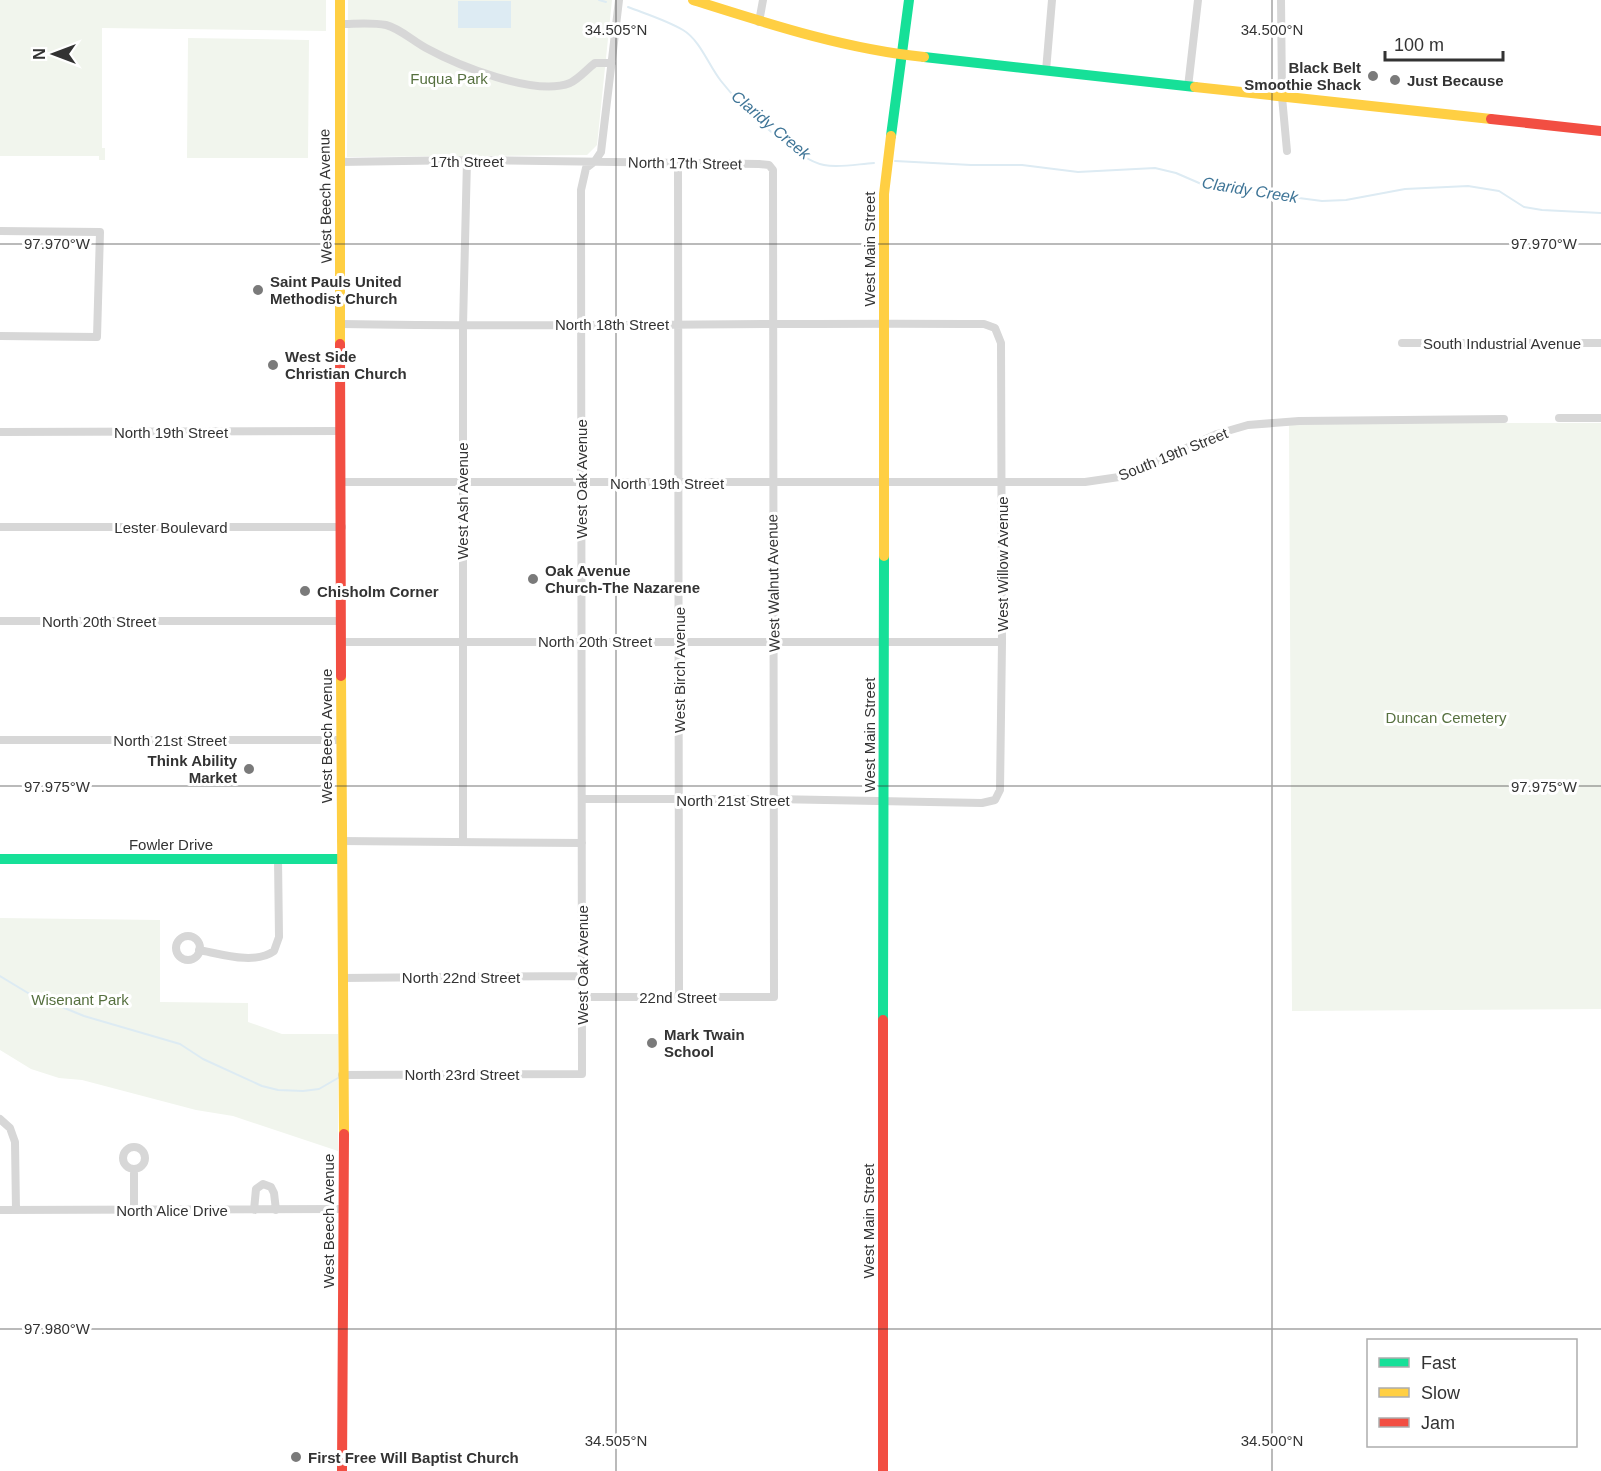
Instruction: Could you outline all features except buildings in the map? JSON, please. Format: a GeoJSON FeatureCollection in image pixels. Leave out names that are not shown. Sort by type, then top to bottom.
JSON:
{"type":"FeatureCollection","features":[{"type":"Feature","properties":{"kind":"main road","name":"West Beech Avenue"},"geometry":{"type":"LineString","coordinates":[[340,0],[341,859],[344,1209],[342,1471]]}},
{"type":"Feature","properties":{"kind":"main road"},"geometry":{"type":"LineString","coordinates":[[693,0],[759,22],[829,41],[903,55],[1601,132]]}},
{"type":"Feature","properties":{"kind":"main road","name":"West Main Street"},"geometry":{"type":"LineString","coordinates":[[883,1471],[884,194],[909,0]]}},
{"type":"Feature","properties":{"kind":"main road","name":"Fowler Drive"},"geometry":{"type":"LineString","coordinates":[[0,859],[341,859]]}},
{"type":"Feature","properties":{"kind":"street","name":"West Oak Avenue"},"geometry":{"type":"LineString","coordinates":[[582,1074],[581,190],[586,168],[601,152],[619,0]]}},
{"type":"Feature","properties":{"kind":"street"},"geometry":{"type":"LineString","coordinates":[[759,22],[763,0]]}},
{"type":"Feature","properties":{"kind":"street"},"geometry":{"type":"LineString","coordinates":[[1046,71],[1052,0]]}},
{"type":"Feature","properties":{"kind":"street"},"geometry":{"type":"LineString","coordinates":[[1188,87],[1198,0]]}},
{"type":"Feature","properties":{"kind":"street"},"geometry":{"type":"LineString","coordinates":[[1281,0],[1282,97],[1287,151]]}},
{"type":"Feature","properties":{"kind":"street"},"geometry":{"type":"LineString","coordinates":[[340,24],[387,25],[455,62],[518,83],[541,86],[568,83],[595,63],[612,63]]}},
{"type":"Feature","properties":{"kind":"street","name":"West Ash Avenue"},"geometry":{"type":"LineString","coordinates":[[463,841],[462,326],[466,160]]}},
{"type":"Feature","properties":{"kind":"street","name":"17th Street"},"geometry":{"type":"LineString","coordinates":[[339,162],[595,161]]}},
{"type":"Feature","properties":{"kind":"street","name":"North 17th Street"},"geometry":{"type":"LineString","coordinates":[[595,161],[759,164],[769,165],[773,170]]}},
{"type":"Feature","properties":{"kind":"street","name":"West Birch Avenue"},"geometry":{"type":"LineString","coordinates":[[678,162],[679,997]]}},
{"type":"Feature","properties":{"kind":"street","name":"West Walnut Avenue"},"geometry":{"type":"LineString","coordinates":[[773,170],[774,997]]}},
{"type":"Feature","properties":{"kind":"street"},"geometry":{"type":"LineString","coordinates":[[0,231],[100,232],[98,337],[0,336]]}},
{"type":"Feature","properties":{"kind":"street","name":"North 18th Street"},"geometry":{"type":"LineString","coordinates":[[341,324],[462,326],[884,323],[984,324],[995,328]]}},
{"type":"Feature","properties":{"kind":"street","name":"West Willow Avenue"},"geometry":{"type":"LineString","coordinates":[[994,800],[1000,790],[1002,642],[1000,343],[995,328]]}},
{"type":"Feature","properties":{"kind":"street","name":"South Industrial Avenue"},"geometry":{"type":"LineString","coordinates":[[1402,343],[1601,343]]}},
{"type":"Feature","properties":{"kind":"street"},"geometry":{"type":"LineString","coordinates":[[1559,418],[1601,418]]}},
{"type":"Feature","properties":{"kind":"street","name":"South 19th Street"},"geometry":{"type":"LineString","coordinates":[[884,482],[1108,480],[1147,468],[1217,434],[1248,425],[1282,422],[1504,419]]}},
{"type":"Feature","properties":{"kind":"street","name":"North 19th Street"},"geometry":{"type":"LineString","coordinates":[[0,432],[341,431]]}},
{"type":"Feature","properties":{"kind":"street","name":"North 19th Street"},"geometry":{"type":"LineString","coordinates":[[341,482],[884,482]]}},
{"type":"Feature","properties":{"kind":"street","name":"Lester Boulevard"},"geometry":{"type":"LineString","coordinates":[[0,527],[342,527]]}},
{"type":"Feature","properties":{"kind":"street","name":"North 20th Street"},"geometry":{"type":"LineString","coordinates":[[0,621],[341,621]]}},
{"type":"Feature","properties":{"kind":"street","name":"North 20th Street"},"geometry":{"type":"LineString","coordinates":[[341,642],[1002,642]]}},
{"type":"Feature","properties":{"kind":"street","name":"North 21st Street"},"geometry":{"type":"LineString","coordinates":[[0,740],[341,740]]}},
{"type":"Feature","properties":{"kind":"street","name":"North 21st Street"},"geometry":{"type":"LineString","coordinates":[[582,799],[773,799],[982,803],[994,800]]}},
{"type":"Feature","properties":{"kind":"street"},"geometry":{"type":"LineString","coordinates":[[341,841],[582,843]]}},
{"type":"Feature","properties":{"kind":"street"},"geometry":{"type":"LineString","coordinates":[[200,950],[255,957],[262,957],[274,951],[279,937],[278,858]]}},
{"type":"Feature","properties":{"kind":"street","name":"North 22nd Street"},"geometry":{"type":"LineString","coordinates":[[342,978],[581,976]]}},
{"type":"Feature","properties":{"kind":"street","name":"22nd Street"},"geometry":{"type":"LineString","coordinates":[[582,997],[774,997]]}},
{"type":"Feature","properties":{"kind":"street","name":"North 23rd Street"},"geometry":{"type":"LineString","coordinates":[[342,1075],[582,1074]]}},
{"type":"Feature","properties":{"kind":"street"},"geometry":{"type":"LineString","coordinates":[[0,1119],[10,1128],[15,1142],[16,1210]]}},
{"type":"Feature","properties":{"kind":"street"},"geometry":{"type":"LineString","coordinates":[[134,1169],[134,1210]]}},
{"type":"Feature","properties":{"kind":"street"},"geometry":{"type":"LineString","coordinates":[[254,1210],[256,1189],[263,1184],[271,1187],[274,1193],[276,1210]]}},
{"type":"Feature","properties":{"kind":"street","name":"North Alice Drive"},"geometry":{"type":"LineString","coordinates":[[0,1210],[344,1209]]}},
{"type":"Feature","properties":{"kind":"green space"},"geometry":{"type":"Polygon","coordinates":[[[0,0],[326,0],[326,31],[102,28],[102,148],[105,148],[105,160],[99,160],[99,156],[0,156],[0,0]]]}},
{"type":"Feature","properties":{"kind":"green space","name":"Fuqua Park"},"geometry":{"type":"Polygon","coordinates":[[[348,0],[612,0],[597,145],[587,155],[347,157],[348,0]]]}},
{"type":"Feature","properties":{"kind":"green space"},"geometry":{"type":"Polygon","coordinates":[[[188,38],[309,40],[308,158],[187,158],[188,38]]]}},
{"type":"Feature","properties":{"kind":"green space","name":"Duncan Cemetery"},"geometry":{"type":"Polygon","coordinates":[[[1307,423],[1601,423],[1601,1009],[1292,1011],[1289,425],[1307,423]]]}},
{"type":"Feature","properties":{"kind":"green space","name":"Wisenant Park"},"geometry":{"type":"Polygon","coordinates":[[[0,918],[160,920],[160,1002],[248,1003],[248,1022],[282,1034],[338,1034],[338,1151],[233,1116],[196,1110],[82,1080],[59,1078],[31,1069],[0,1050],[0,918]]]}},
{"type":"Feature","properties":{"kind":"shaded area"},"geometry":{"type":"Polygon","coordinates":[[[458,1],[511,1],[511,28],[458,28],[458,1]]]}},
{"type":"Feature","properties":{"kind":"waterway","name":"Claridy Creek"},"geometry":{"type":"LineString","coordinates":[[599,0],[606,2]]}},
{"type":"Feature","properties":{"kind":"waterway","name":"Claridy Creek"},"geometry":{"type":"LineString","coordinates":[[628,7],[670,23],[689,34],[729,91],[769,130],[799,153],[812,161],[830,166],[874,163]]}},
{"type":"Feature","properties":{"kind":"waterway","name":"Claridy Creek"},"geometry":{"type":"LineString","coordinates":[[895,161],[1022,165],[1078,172],[1155,168],[1176,173],[1206,186],[1322,201],[1346,200],[1405,189],[1468,186],[1499,191],[1524,207],[1601,213]]}},
{"type":"Feature","properties":{"kind":"waterway"},"geometry":{"type":"LineString","coordinates":[[0,976],[28,993],[84,1016],[180,1044],[203,1059],[262,1086],[278,1090],[303,1091],[319,1089],[338,1078]]}},
{"type":"Feature","properties":{"kind":"traffic: fast"},"geometry":{"type":"LineString","coordinates":[[891,136],[909,0]]}},
{"type":"Feature","properties":{"kind":"traffic: fast"},"geometry":{"type":"LineString","coordinates":[[924,57],[1195,87]]}},
{"type":"Feature","properties":{"kind":"traffic: fast"},"geometry":{"type":"LineString","coordinates":[[883,1020],[884,556]]}},
{"type":"Feature","properties":{"kind":"traffic: fast"},"geometry":{"type":"LineString","coordinates":[[0,859],[341,859]]}},
{"type":"Feature","properties":{"kind":"traffic: slow"},"geometry":{"type":"LineString","coordinates":[[340,0],[340,344]]}},
{"type":"Feature","properties":{"kind":"traffic: slow"},"geometry":{"type":"LineString","coordinates":[[693,0],[836,42],[924,57]]}},
{"type":"Feature","properties":{"kind":"traffic: slow"},"geometry":{"type":"LineString","coordinates":[[1195,87],[1491,119]]}},
{"type":"Feature","properties":{"kind":"traffic: slow"},"geometry":{"type":"LineString","coordinates":[[884,556],[884,194],[891,136]]}},
{"type":"Feature","properties":{"kind":"traffic: slow"},"geometry":{"type":"LineString","coordinates":[[341,676],[344,1134]]}},
{"type":"Feature","properties":{"kind":"traffic: jam"},"geometry":{"type":"LineString","coordinates":[[1491,119],[1601,131]]}},
{"type":"Feature","properties":{"kind":"traffic: jam"},"geometry":{"type":"LineString","coordinates":[[340,344],[341,676]]}},
{"type":"Feature","properties":{"kind":"traffic: jam"},"geometry":{"type":"LineString","coordinates":[[883,1020],[883,1471]]}},
{"type":"Feature","properties":{"kind":"traffic: jam"},"geometry":{"type":"LineString","coordinates":[[342,1471],[344,1134]]}},
{"type":"Feature","properties":{"kind":"place","name":"Black Belt Smoothie Shack"},"geometry":{"type":"Point","coordinates":[1373,76]}},
{"type":"Feature","properties":{"kind":"place","name":"Just Because"},"geometry":{"type":"Point","coordinates":[1395,80]}},
{"type":"Feature","properties":{"kind":"place","name":"Saint Pauls United Methodist Church"},"geometry":{"type":"Point","coordinates":[258,290]}},
{"type":"Feature","properties":{"kind":"place","name":"West Side Christian Church"},"geometry":{"type":"Point","coordinates":[273,365]}},
{"type":"Feature","properties":{"kind":"place","name":"Oak Avenue Church-The Nazarene"},"geometry":{"type":"Point","coordinates":[533,579]}},
{"type":"Feature","properties":{"kind":"place","name":"Chisholm Corner"},"geometry":{"type":"Point","coordinates":[305,591]}},
{"type":"Feature","properties":{"kind":"place","name":"Think Ability Market"},"geometry":{"type":"Point","coordinates":[249,769]}},
{"type":"Feature","properties":{"kind":"place","name":"Mark Twain School"},"geometry":{"type":"Point","coordinates":[652,1043]}},
{"type":"Feature","properties":{"kind":"place","name":"First Free Will Baptist Church"},"geometry":{"type":"Point","coordinates":[296,1457]}}]}
